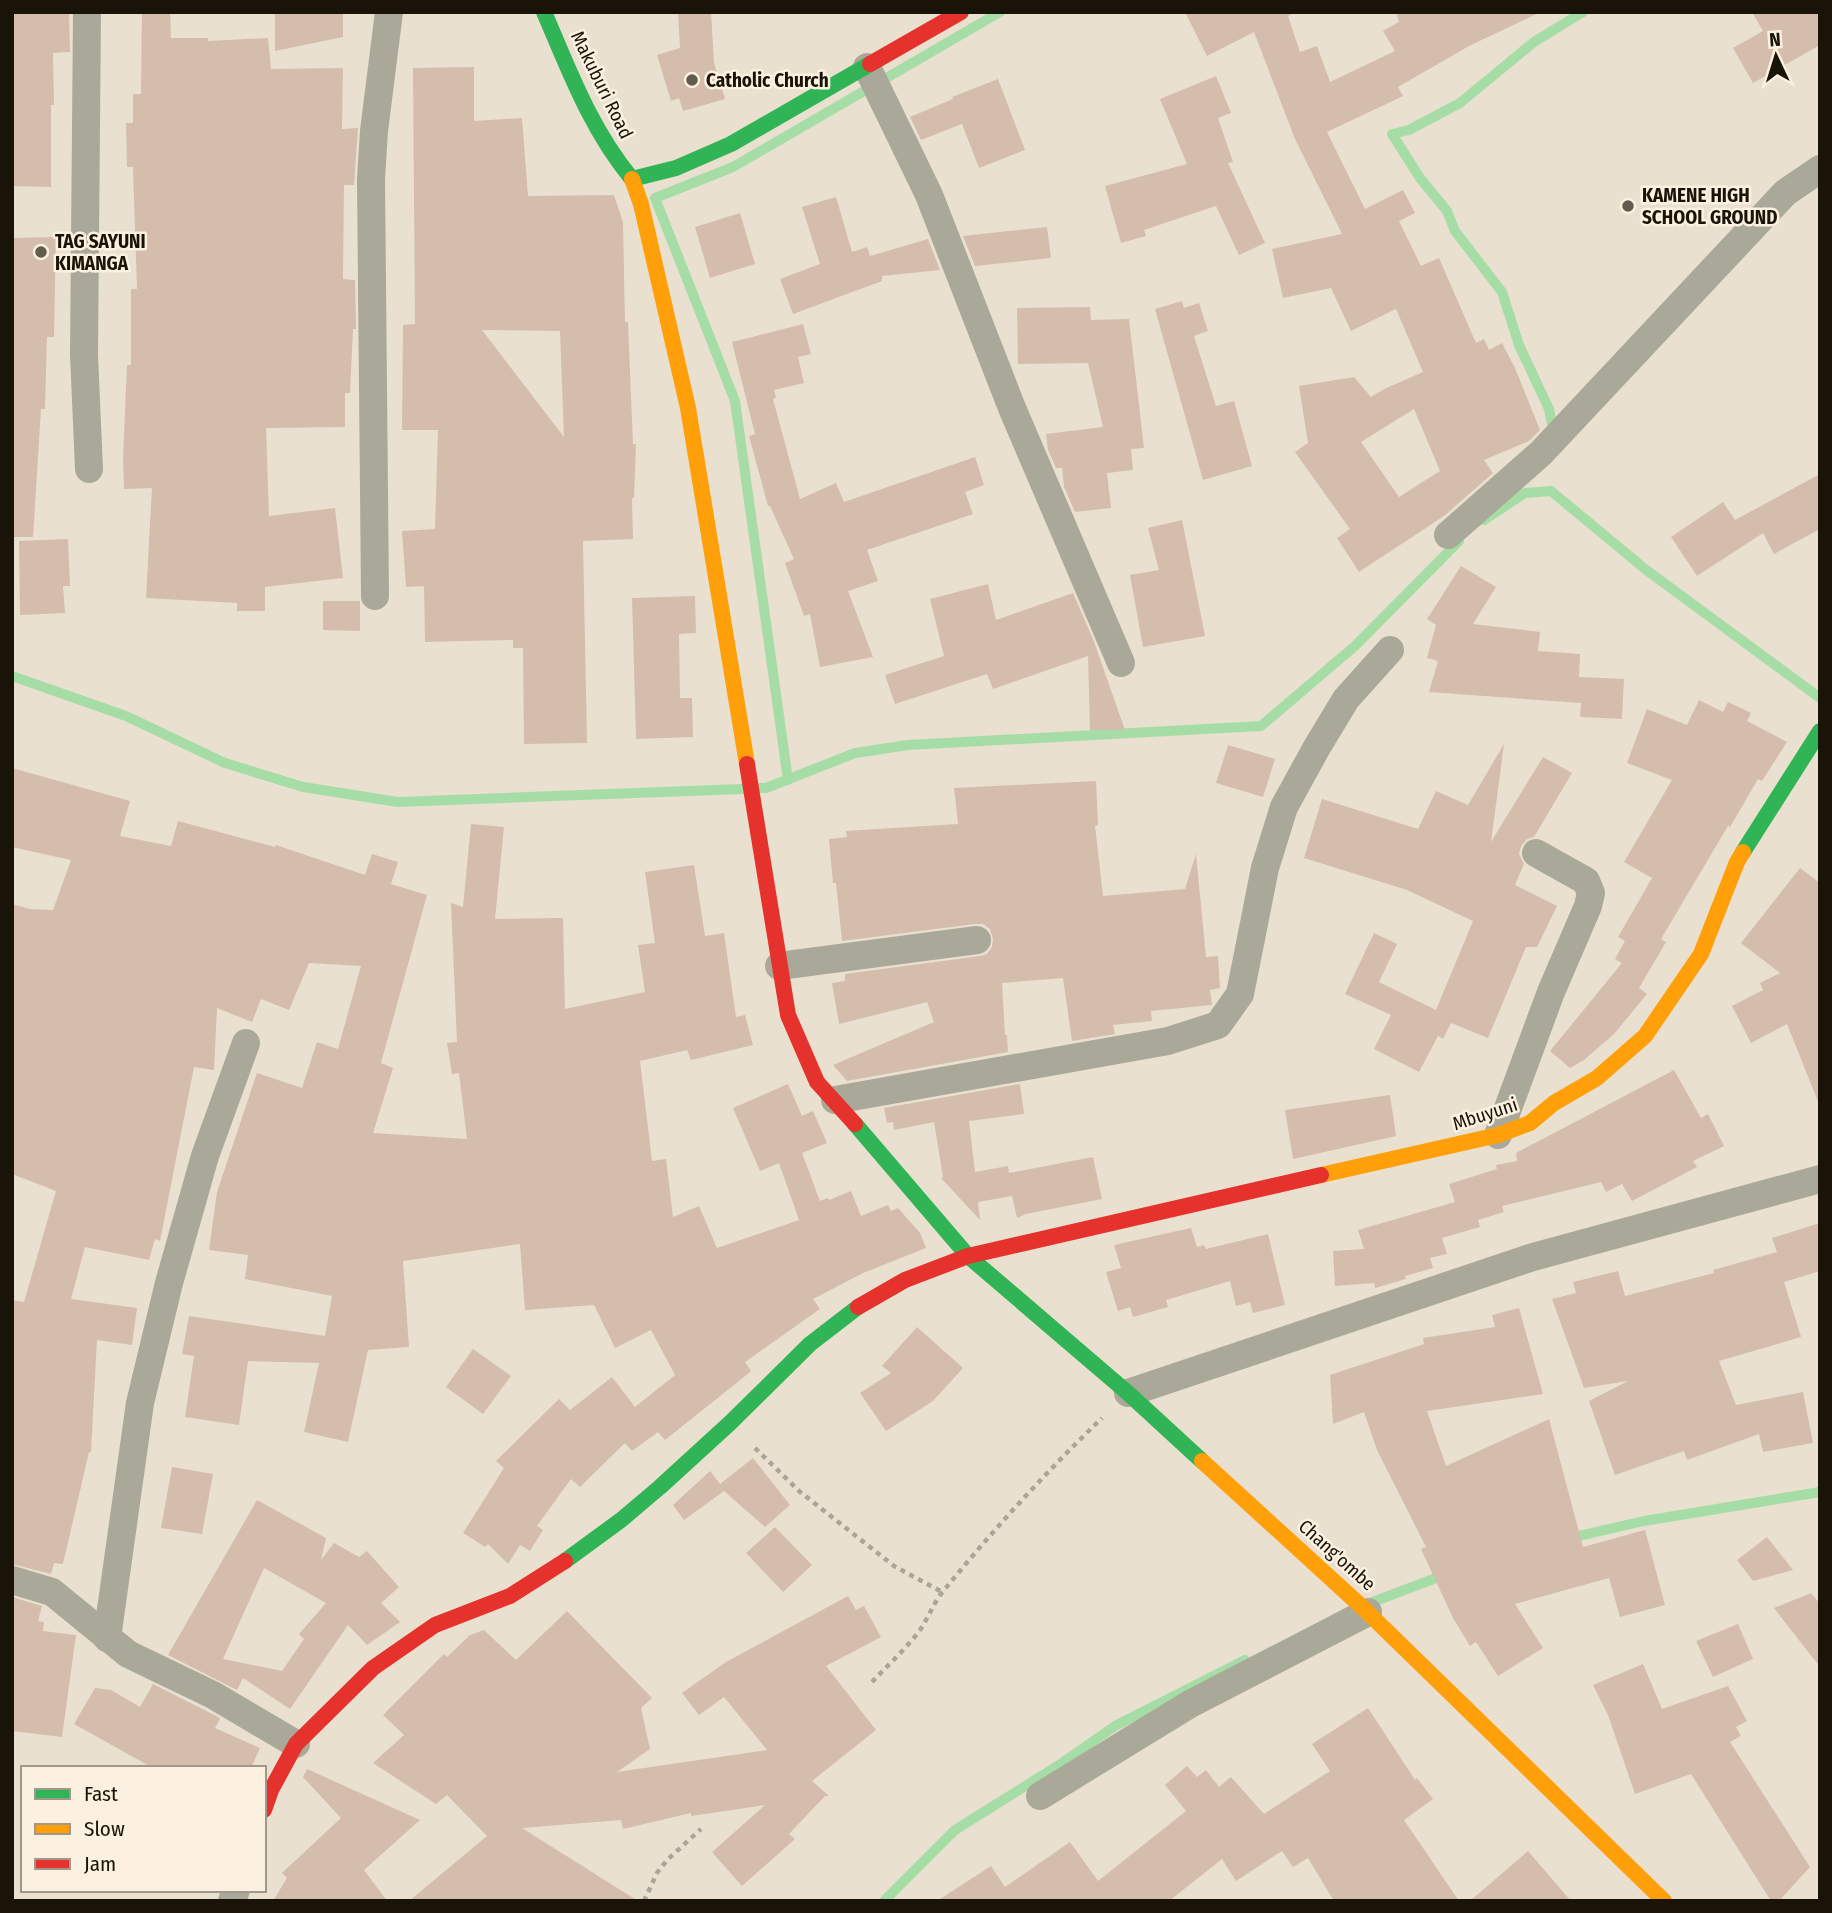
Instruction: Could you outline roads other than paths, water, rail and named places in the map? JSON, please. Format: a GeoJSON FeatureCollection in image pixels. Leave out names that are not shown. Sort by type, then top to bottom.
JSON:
{"type":"FeatureCollection","features":[{"type":"Feature","properties":{"kind":"street"},"geometry":{"type":"LineString","coordinates":[[87,12],[84,355],[89,468]]}},
{"type":"Feature","properties":{"kind":"street","name":"Makuburi Road"},"geometry":{"type":"LineString","coordinates":[[544,12],[598,130],[616,162],[632,179]]}},
{"type":"Feature","properties":{"kind":"street"},"geometry":{"type":"LineString","coordinates":[[632,179],[676,168],[712,153],[961,12]]}},
{"type":"Feature","properties":{"kind":"street"},"geometry":{"type":"LineString","coordinates":[[375,596],[371,179],[374,131],[390,14]]}},
{"type":"Feature","properties":{"kind":"street"},"geometry":{"type":"LineString","coordinates":[[867,67],[929,195],[1012,408],[1121,663]]}},
{"type":"Feature","properties":{"kind":"street"},"geometry":{"type":"LineString","coordinates":[[1448,535],[1541,453],[1785,193],[1820,169]]}},
{"type":"Feature","properties":{"kind":"street","name":"Chang'ombe"},"geometry":{"type":"LineString","coordinates":[[632,179],[641,204],[688,408],[788,1015],[817,1082],[968,1256],[1128,1393],[1368,1612],[1664,1901]]}},
{"type":"Feature","properties":{"kind":"street"},"geometry":{"type":"LineString","coordinates":[[835,1100],[1168,1041],[1218,1025],[1240,994],[1265,868],[1284,807],[1346,699],[1390,650]]}},
{"type":"Feature","properties":{"kind":"street","name":"Mbuyuni"},"geometry":{"type":"LineString","coordinates":[[266,1804],[296,1744],[373,1668],[435,1625],[510,1596],[562,1563],[621,1520],[730,1423],[810,1344],[860,1306],[905,1280],[968,1256],[1498,1135],[1530,1122],[1554,1103],[1597,1078],[1645,1036],[1701,954],[1737,862],[1820,731]]}},
{"type":"Feature","properties":{"kind":"street"},"geometry":{"type":"LineString","coordinates":[[1498,1135],[1591,893],[1586,881],[1536,853]]}},
{"type":"Feature","properties":{"kind":"street"},"geometry":{"type":"LineString","coordinates":[[779,966],[977,940]]}},
{"type":"Feature","properties":{"kind":"street"},"geometry":{"type":"LineString","coordinates":[[107,1638],[143,1390],[169,1283],[205,1156],[246,1043]]}},
{"type":"Feature","properties":{"kind":"street"},"geometry":{"type":"LineString","coordinates":[[1128,1393],[1533,1257],[1820,1179]]}},
{"type":"Feature","properties":{"kind":"street"},"geometry":{"type":"LineString","coordinates":[[12,1580],[52,1592],[128,1654],[213,1695],[296,1744]]}},
{"type":"Feature","properties":{"kind":"street"},"geometry":{"type":"LineString","coordinates":[[1040,1796],[1190,1704],[1368,1612]]}},
{"type":"Feature","properties":{"kind":"waterway"},"geometry":{"type":"LineString","coordinates":[[788,780],[735,401],[655,198],[733,167],[1000,12]]}},
{"type":"Feature","properties":{"kind":"waterway"},"geometry":{"type":"LineString","coordinates":[[1554,434],[1549,409],[1519,345],[1502,292],[1455,231],[1447,211],[1420,178],[1392,134],[1409,130],[1460,103],[1534,42],[1583,12]]}},
{"type":"Feature","properties":{"kind":"waterway"},"geometry":{"type":"LineString","coordinates":[[1484,520],[1525,493],[1551,491],[1645,569],[1820,698]]}},
{"type":"Feature","properties":{"kind":"waterway"},"geometry":{"type":"LineString","coordinates":[[757,788],[766,788],[855,753],[908,745],[1261,726],[1355,646],[1459,541]]}},
{"type":"Feature","properties":{"kind":"waterway"},"geometry":{"type":"LineString","coordinates":[[12,676],[126,716],[225,763],[303,787],[398,802],[742,789]]}},
{"type":"Feature","properties":{"kind":"waterway"},"geometry":{"type":"LineString","coordinates":[[1570,1538],[1644,1521],[1820,1492]]}},
{"type":"Feature","properties":{"kind":"waterway"},"geometry":{"type":"LineString","coordinates":[[1370,1603],[1444,1575]]}},
{"type":"Feature","properties":{"kind":"waterway"},"geometry":{"type":"LineString","coordinates":[[884,1901],[955,1830],[1059,1765],[1115,1726],[1245,1660]]}},
{"type":"Feature","properties":{"kind":"place","name":"Catholic Church"},"geometry":{"type":"Point","coordinates":[692,80]}},
{"type":"Feature","properties":{"kind":"place","name":"KAMENE HIGH SCHOOL GROUND"},"geometry":{"type":"Point","coordinates":[1628,206]}},
{"type":"Feature","properties":{"kind":"place","name":"TAG SAYUNI KIMANGA"},"geometry":{"type":"Point","coordinates":[41,252]}}]}
